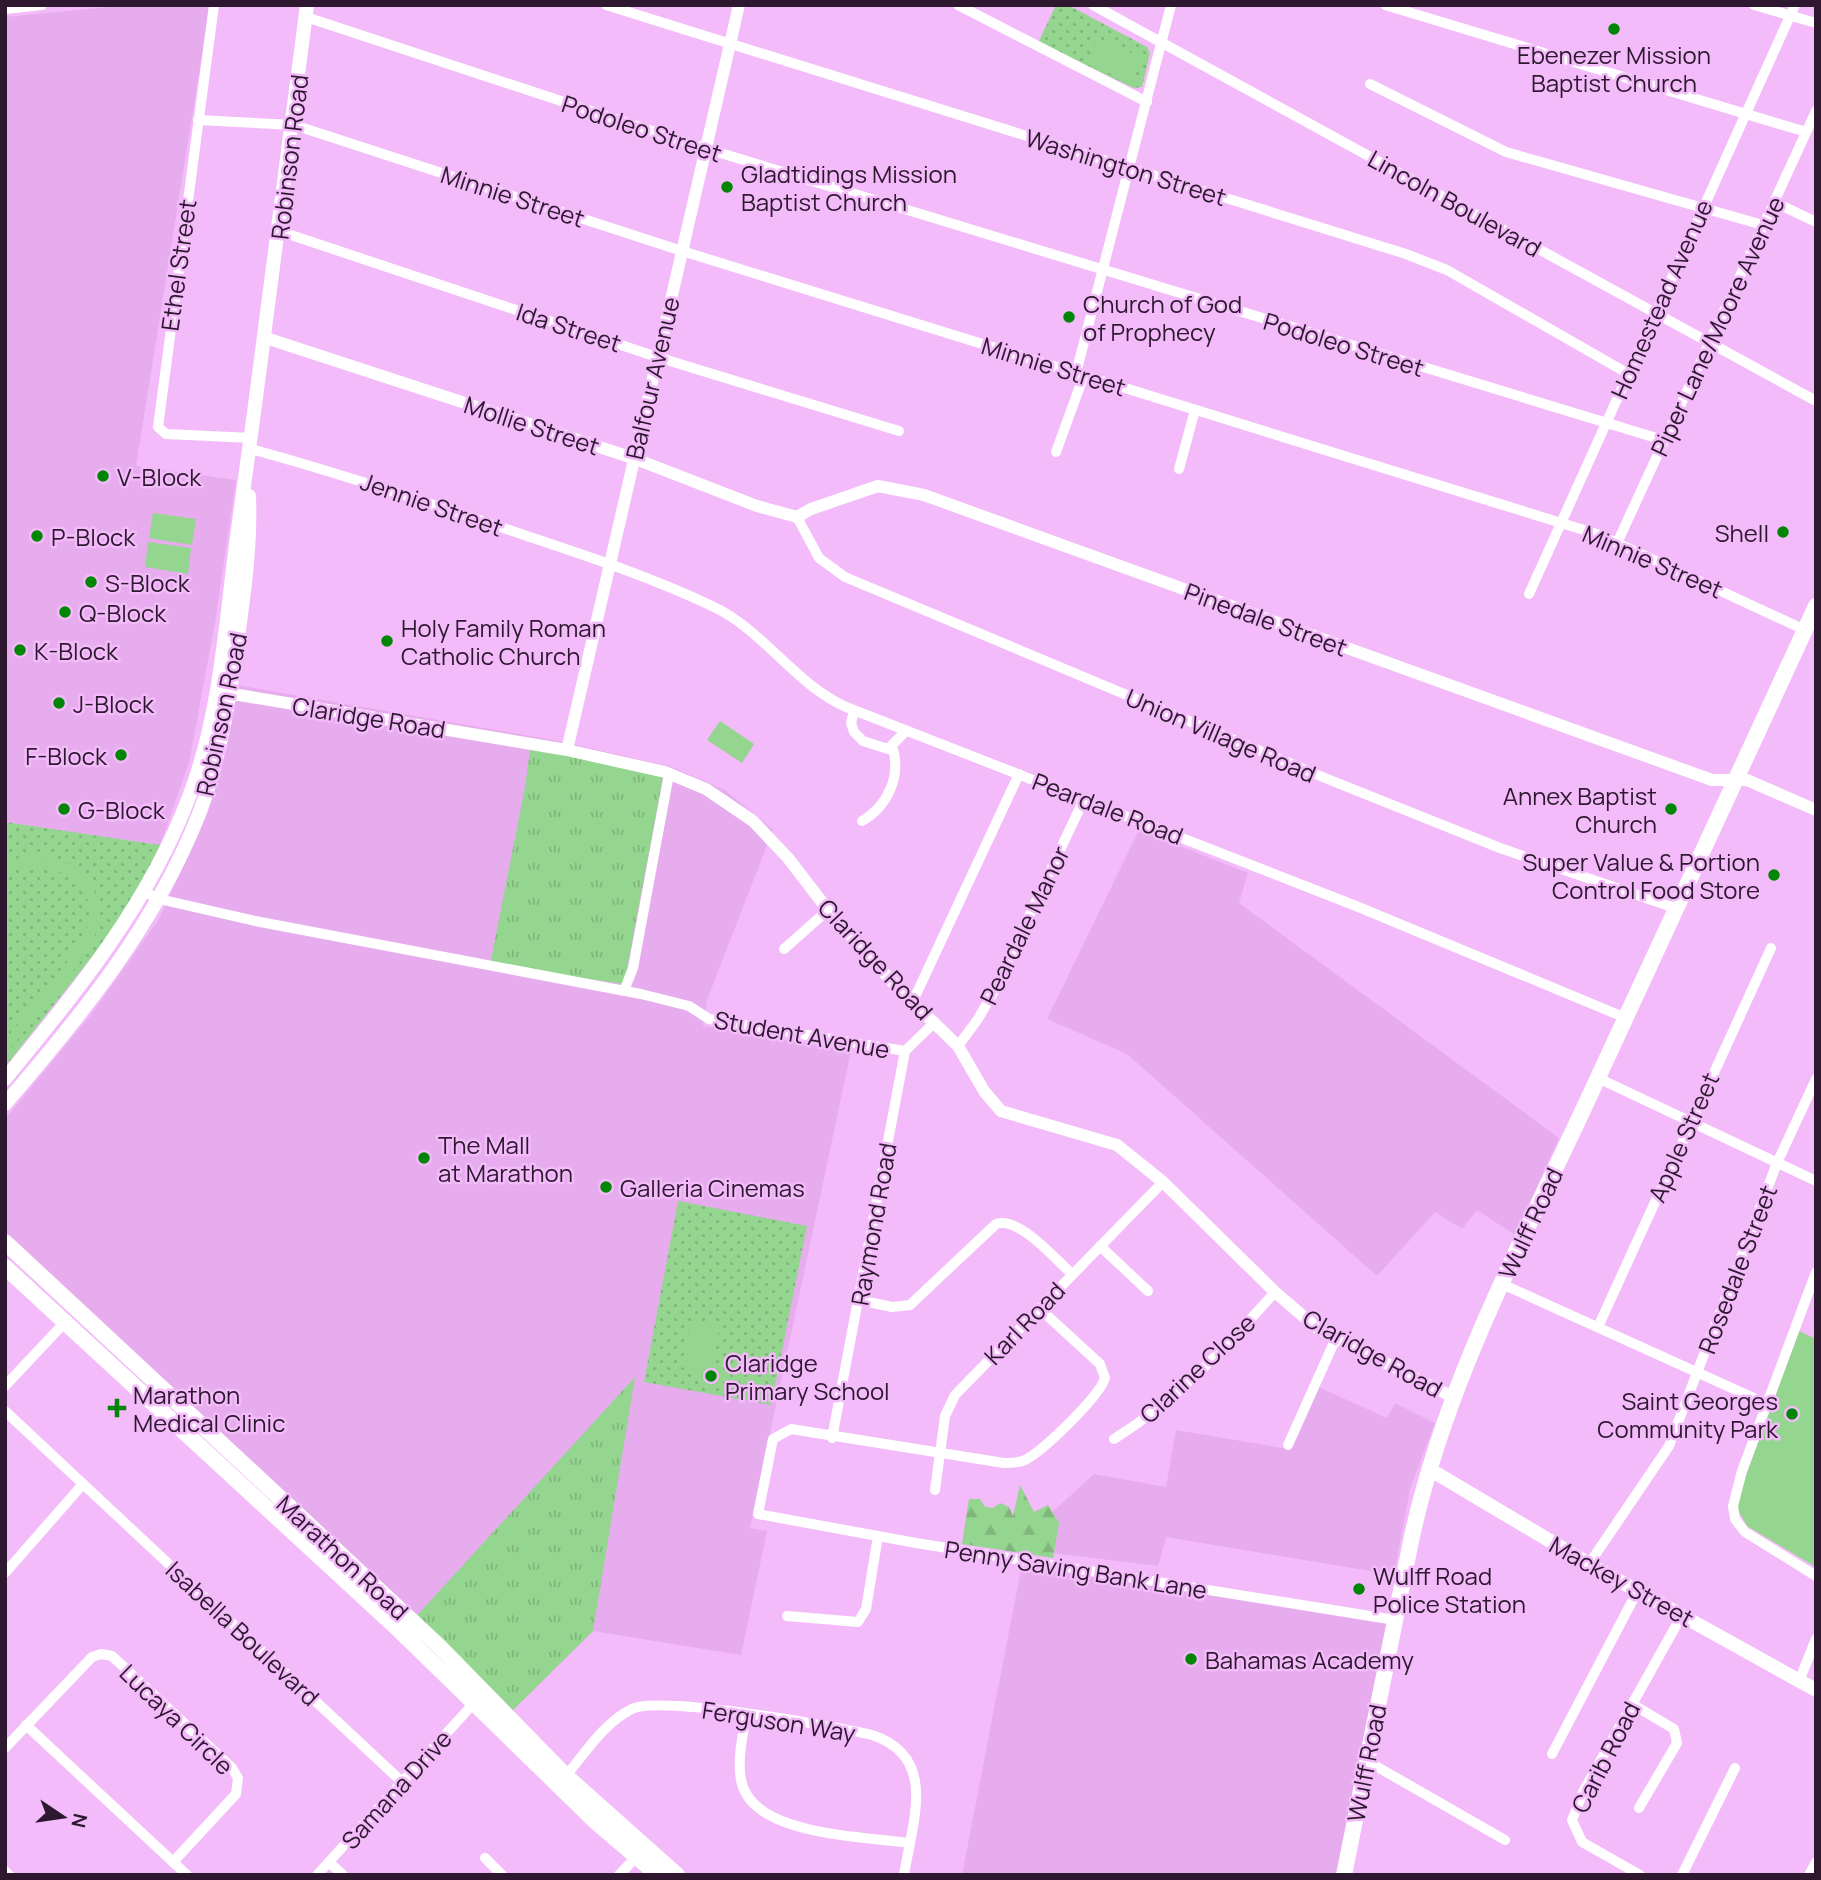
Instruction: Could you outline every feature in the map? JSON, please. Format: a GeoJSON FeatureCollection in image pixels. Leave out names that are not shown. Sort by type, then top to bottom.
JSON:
{"type":"FeatureCollection","features":[{"type":"Feature","properties":{"kind":"main road","name":"Robinson Road"},"geometry":{"type":"LineString","coordinates":[[5,1079],[78,989],[125,925],[145,892],[189,795],[215,691],[252,443],[307,11]]}},
{"type":"Feature","properties":{"kind":"main road","name":"Robinson Road"},"geometry":{"type":"LineString","coordinates":[[5,1104],[114,968],[159,899],[199,814],[214,765],[230,693],[248,551],[247,475]]}},
{"type":"Feature","properties":{"kind":"main road","name":"Wulff Road"},"geometry":{"type":"LineString","coordinates":[[1344,1875],[1422,1491],[1455,1398],[1502,1284],[1816,606]]}},
{"type":"Feature","properties":{"kind":"main road","name":"Marathon Road"},"geometry":{"type":"LineString","coordinates":[[5,1242],[439,1646],[561,1781],[636,1857],[658,1875]]}},
{"type":"Feature","properties":{"kind":"main road","name":"Marathon Road"},"geometry":{"type":"LineString","coordinates":[[5,1267],[66,1320],[561,1781],[677,1875]]}},
{"type":"Feature","properties":{"kind":"main road","name":"Mackey Street"},"geometry":{"type":"LineString","coordinates":[[1429,1469],[1589,1564],[1816,1690]]}},
{"type":"Feature","properties":{"kind":"street"},"geometry":{"type":"LineString","coordinates":[[5,9],[42,5]]}},
{"type":"Feature","properties":{"kind":"street","name":"Ethel Street"},"geometry":{"type":"LineString","coordinates":[[214,5],[158,427],[162,433],[252,443]]}},
{"type":"Feature","properties":{"kind":"street","name":"Washington Street"},"geometry":{"type":"LineString","coordinates":[[607,5],[1406,254],[1447,270],[1628,373]]}},
{"type":"Feature","properties":{"kind":"street","name":"Balfour Avenue"},"geometry":{"type":"LineString","coordinates":[[567,750],[612,565],[633,458],[739,5]]}},
{"type":"Feature","properties":{"kind":"street"},"geometry":{"type":"LineString","coordinates":[[958,5],[1147,102]]}},
{"type":"Feature","properties":{"kind":"street","name":"Lincoln Boulevard"},"geometry":{"type":"LineString","coordinates":[[1093,5],[1816,401]]}},
{"type":"Feature","properties":{"kind":"street"},"geometry":{"type":"LineString","coordinates":[[1056,452],[1080,374],[1103,271],[1171,5]]}},
{"type":"Feature","properties":{"kind":"street"},"geometry":{"type":"LineString","coordinates":[[1385,5],[1806,132]]}},
{"type":"Feature","properties":{"kind":"street"},"geometry":{"type":"LineString","coordinates":[[1754,5],[1816,23]]}},
{"type":"Feature","properties":{"kind":"street","name":"Homestead Avenue"},"geometry":{"type":"LineString","coordinates":[[1529,594],[1653,313],[1795,5]]}},
{"type":"Feature","properties":{"kind":"street","name":"Podoleo Street"},"geometry":{"type":"LineString","coordinates":[[307,11],[704,148],[1663,440]]}},
{"type":"Feature","properties":{"kind":"street"},"geometry":{"type":"LineString","coordinates":[[1370,84],[1506,152],[1763,225]]}},
{"type":"Feature","properties":{"kind":"street","name":"Piper Lane/Moore Avenue"},"geometry":{"type":"LineString","coordinates":[[1618,541],[1816,111]]}},
{"type":"Feature","properties":{"kind":"street","name":"Minnie Street"},"geometry":{"type":"LineString","coordinates":[[198,120],[294,125],[682,251],[1562,523],[1618,541],[1805,630]]}},
{"type":"Feature","properties":{"kind":"street"},"geometry":{"type":"LineString","coordinates":[[1774,202],[1816,222]]}},
{"type":"Feature","properties":{"kind":"street","name":"Ida Street"},"geometry":{"type":"LineString","coordinates":[[279,231],[657,357],[900,431]]}},
{"type":"Feature","properties":{"kind":"street","name":"Mollie Street"},"geometry":{"type":"LineString","coordinates":[[266,338],[633,458],[757,506],[797,517]]}},
{"type":"Feature","properties":{"kind":"street"},"geometry":{"type":"LineString","coordinates":[[1179,469],[1195,410]]}},
{"type":"Feature","properties":{"kind":"street","name":"Jennie Street"},"geometry":{"type":"LineString","coordinates":[[252,443],[612,565]]}},
{"type":"Feature","properties":{"kind":"street","name":"Pinedale Street"},"geometry":{"type":"LineString","coordinates":[[797,517],[811,509],[878,486],[924,495],[1712,780],[1736,780],[1757,784],[1816,810]]}},
{"type":"Feature","properties":{"kind":"street","name":"Union Village Road"},"geometry":{"type":"LineString","coordinates":[[797,517],[819,558],[845,577],[1325,779],[1500,848],[1675,908]]}},
{"type":"Feature","properties":{"kind":"street","name":"Peardale Road"},"geometry":{"type":"LineString","coordinates":[[612,565],[737,619],[820,694],[854,711],[1356,906],[1626,1017]]}},
{"type":"Feature","properties":{"kind":"street","name":"Claridge Road"},"geometry":{"type":"LineString","coordinates":[[215,691],[567,750],[669,774],[706,789],[753,821],[788,858],[828,910],[958,1046],[984,1091],[1001,1111],[1116,1145],[1163,1182],[1275,1292],[1318,1329],[1455,1398]]}},
{"type":"Feature","properties":{"kind":"street"},"geometry":{"type":"LineString","coordinates":[[854,711],[851,723],[857,737],[884,749],[892,746],[906,731]]}},
{"type":"Feature","properties":{"kind":"street"},"geometry":{"type":"LineString","coordinates":[[862,821],[871,816],[891,790],[896,766],[892,746]]}},
{"type":"Feature","properties":{"kind":"street"},"geometry":{"type":"LineString","coordinates":[[624,991],[633,968],[669,774]]}},
{"type":"Feature","properties":{"kind":"street"},"geometry":{"type":"LineString","coordinates":[[913,1001],[1019,774]]}},
{"type":"Feature","properties":{"kind":"street","name":"Peardale Manor"},"geometry":{"type":"LineString","coordinates":[[958,1046],[994,991],[1084,799]]}},
{"type":"Feature","properties":{"kind":"street","name":"Student Avenue"},"geometry":{"type":"LineString","coordinates":[[145,892],[159,899],[255,921],[641,994],[689,1006],[699,1015],[905,1051]]}},
{"type":"Feature","properties":{"kind":"street"},"geometry":{"type":"LineString","coordinates":[[784,949],[828,910]]}},
{"type":"Feature","properties":{"kind":"street","name":"Apple Street"},"geometry":{"type":"LineString","coordinates":[[1598,1327],[1770,948]]}},
{"type":"Feature","properties":{"kind":"street"},"geometry":{"type":"LineString","coordinates":[[633,968],[641,994]]}},
{"type":"Feature","properties":{"kind":"street"},"geometry":{"type":"LineString","coordinates":[[905,1051],[935,1023]]}},
{"type":"Feature","properties":{"kind":"street","name":"Raymond Road"},"geometry":{"type":"LineString","coordinates":[[832,1438],[905,1051]]}},
{"type":"Feature","properties":{"kind":"street"},"geometry":{"type":"LineString","coordinates":[[1598,1078],[1816,1181]]}},
{"type":"Feature","properties":{"kind":"street","name":"Rosedale Street"},"geometry":{"type":"LineString","coordinates":[[1589,1564],[1669,1446],[1777,1163],[1816,1079]]}},
{"type":"Feature","properties":{"kind":"street","name":"Karl Road"},"geometry":{"type":"LineString","coordinates":[[935,1490],[945,1416],[955,1395],[1163,1182]]}},
{"type":"Feature","properties":{"kind":"street"},"geometry":{"type":"LineString","coordinates":[[859,1300],[892,1307],[910,1305],[996,1224],[1004,1222],[1019,1227],[1072,1274]]}},
{"type":"Feature","properties":{"kind":"street"},"geometry":{"type":"LineString","coordinates":[[1100,1246],[1148,1291]]}},
{"type":"Feature","properties":{"kind":"street"},"geometry":{"type":"LineString","coordinates":[[1816,1272],[1736,1488],[1733,1513],[1745,1532],[1816,1576]]}},
{"type":"Feature","properties":{"kind":"street"},"geometry":{"type":"LineString","coordinates":[[1502,1284],[1767,1404]]}},
{"type":"Feature","properties":{"kind":"street","name":"Clarine Close"},"geometry":{"type":"LineString","coordinates":[[1114,1439],[1154,1415],[1236,1336],[1275,1292]]}},
{"type":"Feature","properties":{"kind":"street"},"geometry":{"type":"LineString","coordinates":[[832,1438],[940,1455],[1004,1463],[1022,1462],[1044,1447],[1103,1384],[1105,1371],[1040,1309]]}},
{"type":"Feature","properties":{"kind":"street"},"geometry":{"type":"LineString","coordinates":[[5,1386],[66,1320]]}},
{"type":"Feature","properties":{"kind":"street"},"geometry":{"type":"LineString","coordinates":[[1288,1445],[1336,1338]]}},
{"type":"Feature","properties":{"kind":"street","name":"Isabella Boulevard"},"geometry":{"type":"LineString","coordinates":[[5,1411],[402,1782]]}},
{"type":"Feature","properties":{"kind":"street","name":"Penny Saving Bank Lane"},"geometry":{"type":"LineString","coordinates":[[832,1438],[792,1429],[773,1439],[758,1514],[1395,1620]]}},
{"type":"Feature","properties":{"kind":"street"},"geometry":{"type":"LineString","coordinates":[[5,1573],[83,1484]]}},
{"type":"Feature","properties":{"kind":"street"},"geometry":{"type":"LineString","coordinates":[[786,1616],[851,1624],[858,1622],[866,1609],[878,1536]]}},
{"type":"Feature","properties":{"kind":"street"},"geometry":{"type":"LineString","coordinates":[[1552,1754],[1638,1590]]}},
{"type":"Feature","properties":{"kind":"street","name":"Carib Road"},"geometry":{"type":"LineString","coordinates":[[1640,1875],[1582,1842],[1572,1820],[1583,1793],[1682,1615]]}},
{"type":"Feature","properties":{"kind":"street"},"geometry":{"type":"LineString","coordinates":[[1799,1681],[1816,1639]]}},
{"type":"Feature","properties":{"kind":"street","name":"Lucaya Circle"},"geometry":{"type":"LineString","coordinates":[[5,1748],[92,1657],[107,1654],[117,1660],[232,1768],[239,1778],[236,1794],[173,1862]]}},
{"type":"Feature","properties":{"kind":"street","name":"Samana Drive"},"geometry":{"type":"LineString","coordinates":[[317,1875],[475,1702]]}},
{"type":"Feature","properties":{"kind":"street"},"geometry":{"type":"LineString","coordinates":[[1632,1704],[1674,1729],[1678,1735],[1677,1743],[1639,1808]]}},
{"type":"Feature","properties":{"kind":"street","name":"Ferguson Way"},"geometry":{"type":"LineString","coordinates":[[561,1781],[614,1721],[640,1706],[664,1705],[746,1715],[857,1732],[884,1739],[901,1750],[913,1768],[916,1780],[904,1875]]}},
{"type":"Feature","properties":{"kind":"street"},"geometry":{"type":"LineString","coordinates":[[746,1715],[740,1778],[749,1800],[766,1816],[790,1825],[909,1843]]}},
{"type":"Feature","properties":{"kind":"street"},"geometry":{"type":"LineString","coordinates":[[26,1725],[187,1875]]}},
{"type":"Feature","properties":{"kind":"street"},"geometry":{"type":"LineString","coordinates":[[1367,1761],[1504,1840]]}},
{"type":"Feature","properties":{"kind":"street"},"geometry":{"type":"LineString","coordinates":[[1682,1875],[1735,1768]]}},
{"type":"Feature","properties":{"kind":"street"},"geometry":{"type":"LineString","coordinates":[[619,1875],[636,1857]]}},
{"type":"Feature","properties":{"kind":"street"},"geometry":{"type":"LineString","coordinates":[[485,1858],[502,1875]]}},
{"type":"Feature","properties":{"kind":"street"},"geometry":{"type":"LineString","coordinates":[[329,1862],[343,1875]]}},
{"type":"Feature","properties":{"kind":"street"},"geometry":{"type":"LineString","coordinates":[[1809,1875],[1816,1862]]}},
{"type":"Feature","properties":{"kind":"street"},"geometry":{"type":"LineString","coordinates":[[5,1871],[9,1875]]}},
{"type":"Feature","properties":{"kind":"shaded area"},"geometry":{"type":"Polygon","coordinates":[[[130,5],[210,5],[136,466],[236,480],[215,623],[189,763],[160,845],[5,822],[5,17],[130,5]]]}},
{"type":"Feature","properties":{"kind":"shaded area"},"geometry":{"type":"Polygon","coordinates":[[[237,685],[559,741],[672,767],[725,790],[773,830],[707,1000],[703,1026],[851,1051],[750,1528],[767,1531],[741,1655],[593,1631],[506,1717],[5,1240],[5,1119],[90,1016],[159,919],[208,812],[237,685]]]}},
{"type":"Feature","properties":{"kind":"shaded area"},"geometry":{"type":"Polygon","coordinates":[[[1139,830],[1248,873],[1239,903],[1559,1138],[1515,1235],[1477,1210],[1462,1229],[1435,1212],[1377,1276],[1127,1054],[1047,1019],[1139,830]]]}},
{"type":"Feature","properties":{"kind":"shaded area"},"geometry":{"type":"Polygon","coordinates":[[[1312,1384],[1387,1418],[1395,1403],[1435,1423],[1410,1489],[1394,1575],[1166,1537],[1158,1566],[1052,1553],[1048,1516],[1094,1474],[1166,1487],[1176,1430],[1282,1448],[1312,1384]]]}},
{"type":"Feature","properties":{"kind":"shaded area"},"geometry":{"type":"Polygon","coordinates":[[[1022,1564],[1388,1623],[1336,1875],[962,1875],[1022,1564]]]}},
{"type":"Feature","properties":{"kind":"green space"},"geometry":{"type":"Polygon","coordinates":[[[1056,5],[1068,5],[1147,47],[1150,53],[1142,87],[1134,88],[1038,43],[1056,5]]]}},
{"type":"Feature","properties":{"kind":"green space"},"geometry":{"type":"Polygon","coordinates":[[[1098,38],[1143,58],[1131,83],[1087,63],[1098,38]]]}},
{"type":"Feature","properties":{"kind":"green space"},"geometry":{"type":"Polygon","coordinates":[[[153,513],[196,519],[192,545],[149,538],[153,513]]]}},
{"type":"Feature","properties":{"kind":"green space"},"geometry":{"type":"Polygon","coordinates":[[[148,542],[191,548],[188,574],[145,567],[148,542]]]}},
{"type":"Feature","properties":{"kind":"green space"},"geometry":{"type":"Polygon","coordinates":[[[720,721],[754,744],[742,763],[707,740],[720,721]]]}},
{"type":"Feature","properties":{"kind":"green space"},"geometry":{"type":"Polygon","coordinates":[[[531,743],[663,777],[624,984],[490,965],[531,743]]]}},
{"type":"Feature","properties":{"kind":"green space"},"geometry":{"type":"Polygon","coordinates":[[[5,822],[160,845],[128,911],[5,1067],[5,822]]]}},
{"type":"Feature","properties":{"kind":"green space"},"geometry":{"type":"Polygon","coordinates":[[[29,855],[60,861],[74,868],[86,879],[96,895],[98,926],[74,970],[5,1055],[5,1040],[71,957],[87,926],[90,911],[86,896],[76,883],[57,871],[30,866],[5,875],[5,862],[29,855]]]}},
{"type":"Feature","properties":{"kind":"green space"},"geometry":{"type":"Polygon","coordinates":[[[678,1201],[807,1226],[771,1405],[644,1382],[678,1201]]]}},
{"type":"Feature","properties":{"kind":"green space"},"geometry":{"type":"Polygon","coordinates":[[[692,1319],[720,1325],[710,1373],[681,1367],[692,1319]]]}},
{"type":"Feature","properties":{"kind":"green space","name":"Saint Georges Community Park"},"geometry":{"type":"Polygon","coordinates":[[[1799,1331],[1816,1339],[1816,1567],[1747,1526],[1737,1508],[1741,1489],[1799,1331]]]}},
{"type":"Feature","properties":{"kind":"green space"},"geometry":{"type":"Polygon","coordinates":[[[635,1377],[593,1631],[509,1714],[411,1622],[635,1377]]]}},
{"type":"Feature","properties":{"kind":"green space"},"geometry":{"type":"Polygon","coordinates":[[[1020,1485],[1034,1512],[1048,1505],[1059,1523],[1053,1558],[962,1544],[969,1499],[980,1499],[985,1507],[993,1508],[1000,1503],[1009,1507],[1013,1516],[1020,1485]]]}},
{"type":"Feature","properties":{"kind":"place","name":"Ebenezer Mission Baptist Church"},"geometry":{"type":"Point","coordinates":[1614,29]}},
{"type":"Feature","properties":{"kind":"place","name":"Gladtidings Mission Baptist Church"},"geometry":{"type":"Point","coordinates":[727,187]}},
{"type":"Feature","properties":{"kind":"place","name":"Church of God of Prophecy"},"geometry":{"type":"Point","coordinates":[1069,317]}},
{"type":"Feature","properties":{"kind":"place","name":"V-Block"},"geometry":{"type":"Point","coordinates":[103,476]}},
{"type":"Feature","properties":{"kind":"place","name":"Shell"},"geometry":{"type":"Point","coordinates":[1783,532]}},
{"type":"Feature","properties":{"kind":"place","name":"P-Block"},"geometry":{"type":"Point","coordinates":[37,536]}},
{"type":"Feature","properties":{"kind":"place","name":"S-Block"},"geometry":{"type":"Point","coordinates":[91,582]}},
{"type":"Feature","properties":{"kind":"place","name":"Q-Block"},"geometry":{"type":"Point","coordinates":[65,612]}},
{"type":"Feature","properties":{"kind":"place","name":"Holy Family Roman Catholic Church"},"geometry":{"type":"Point","coordinates":[387,641]}},
{"type":"Feature","properties":{"kind":"place","name":"K-Block"},"geometry":{"type":"Point","coordinates":[20,650]}},
{"type":"Feature","properties":{"kind":"place","name":"J-Block"},"geometry":{"type":"Point","coordinates":[59,703]}},
{"type":"Feature","properties":{"kind":"place","name":"F-Block"},"geometry":{"type":"Point","coordinates":[121,755]}},
{"type":"Feature","properties":{"kind":"place","name":"G-Block"},"geometry":{"type":"Point","coordinates":[64,809]}},
{"type":"Feature","properties":{"kind":"place","name":"Annex Baptist Church"},"geometry":{"type":"Point","coordinates":[1671,809]}},
{"type":"Feature","properties":{"kind":"place","name":"Super Value & Portion Control Food Store"},"geometry":{"type":"Point","coordinates":[1774,875]}},
{"type":"Feature","properties":{"kind":"place","name":"The Mall at Marathon"},"geometry":{"type":"Point","coordinates":[424,1158]}},
{"type":"Feature","properties":{"kind":"place","name":"Galleria Cinemas"},"geometry":{"type":"Point","coordinates":[606,1187]}},
{"type":"Feature","properties":{"kind":"place","name":"Claridge Primary School"},"geometry":{"type":"Point","coordinates":[711,1376]}},
{"type":"Feature","properties":{"kind":"place","name":"Marathon Medical Clinic"},"geometry":{"type":"Point","coordinates":[117,1408]}},
{"type":"Feature","properties":{"kind":"place","name":"Saint Georges Community Park"},"geometry":{"type":"Point","coordinates":[1792,1414]}},
{"type":"Feature","properties":{"kind":"place","name":"Wulff Road Police Station"},"geometry":{"type":"Point","coordinates":[1359,1589]}},
{"type":"Feature","properties":{"kind":"place","name":"Bahamas Academy"},"geometry":{"type":"Point","coordinates":[1191,1659]}}]}
